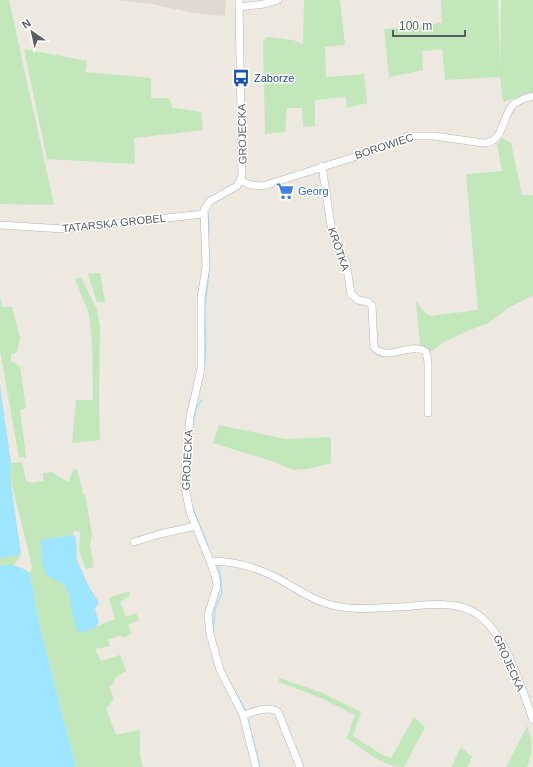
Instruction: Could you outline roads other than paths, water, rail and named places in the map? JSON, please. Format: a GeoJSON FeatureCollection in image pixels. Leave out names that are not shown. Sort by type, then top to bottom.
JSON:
{"type":"FeatureCollection","features":[{"type":"Feature","properties":{"kind":"street"},"geometry":{"type":"LineString","coordinates":[[239,3],[264,4],[278,0]]}},
{"type":"Feature","properties":{"kind":"street","name":"GROJECKA"},"geometry":{"type":"LineString","coordinates":[[239,3],[243,155],[241,181]]}},
{"type":"Feature","properties":{"kind":"street","name":"BOROWIEC"},"geometry":{"type":"LineString","coordinates":[[241,181],[251,185],[263,186],[370,152],[414,135],[430,135],[489,142],[498,136],[512,106],[520,100],[533,96]]}},
{"type":"Feature","properties":{"kind":"street","name":"KRÓTKA"},"geometry":{"type":"LineString","coordinates":[[322,166],[333,237],[346,262],[350,291],[356,298],[368,302],[373,308],[374,347],[379,352],[383,353],[419,349],[426,352],[428,362],[428,413]]}},
{"type":"Feature","properties":{"kind":"street"},"geometry":{"type":"LineString","coordinates":[[204,214],[205,208],[210,201],[234,189],[241,181]]}},
{"type":"Feature","properties":{"kind":"street","name":"GROJECKA"},"geometry":{"type":"LineString","coordinates":[[204,214],[206,267],[201,298],[201,369],[190,417],[184,478],[186,500],[210,561],[234,562],[256,569],[320,601],[345,608],[363,609],[440,605],[460,606],[474,612],[487,621],[499,637],[533,720]]}},
{"type":"Feature","properties":{"kind":"street","name":"TATARSKA GROBEL"},"geometry":{"type":"LineString","coordinates":[[0,225],[64,229],[204,214]]}},
{"type":"Feature","properties":{"kind":"street"},"geometry":{"type":"LineString","coordinates":[[134,542],[196,526]]}},
{"type":"Feature","properties":{"kind":"street"},"geometry":{"type":"LineString","coordinates":[[210,561],[217,584],[215,596],[208,615],[210,634],[220,670],[243,715],[256,767]]}},
{"type":"Feature","properties":{"kind":"street"},"geometry":{"type":"LineString","coordinates":[[243,715],[265,709],[273,709],[278,712],[300,767]]}},
{"type":"Feature","properties":{"kind":"water"},"geometry":{"type":"Polygon","coordinates":[[[0,385],[11,463],[10,477],[21,554],[0,558],[0,385]]]}},
{"type":"Feature","properties":{"kind":"water"},"geometry":{"type":"Polygon","coordinates":[[[72,535],[76,537],[77,560],[89,587],[99,602],[95,609],[99,622],[96,627],[81,633],[77,631],[70,599],[65,586],[47,575],[43,566],[41,555],[41,540],[72,535]]]}},
{"type":"Feature","properties":{"kind":"water"},"geometry":{"type":"Polygon","coordinates":[[[0,566],[16,566],[30,573],[39,623],[76,767],[0,767],[0,566]]]}},
{"type":"Feature","properties":{"kind":"waterway"},"geometry":{"type":"LineString","coordinates":[[208,213],[209,232]]}},
{"type":"Feature","properties":{"kind":"waterway"},"geometry":{"type":"LineString","coordinates":[[205,362],[205,309],[209,272],[209,250]]}},
{"type":"Feature","properties":{"kind":"waterway"},"geometry":{"type":"LineString","coordinates":[[193,424],[197,406],[202,400]]}},
{"type":"Feature","properties":{"kind":"waterway"},"geometry":{"type":"LineString","coordinates":[[189,471],[189,491]]}},
{"type":"Feature","properties":{"kind":"waterway"},"geometry":{"type":"LineString","coordinates":[[192,506],[208,546]]}},
{"type":"Feature","properties":{"kind":"waterway"},"geometry":{"type":"LineString","coordinates":[[213,635],[215,609],[222,593],[218,565]]}},
{"type":"Feature","properties":{"kind":"waterway"},"geometry":{"type":"LineString","coordinates":[[233,688],[246,711]]}},
{"type":"Feature","properties":{"kind":"waterway"},"geometry":{"type":"LineString","coordinates":[[247,717],[260,767]]}},
{"type":"Feature","properties":{"kind":"place","name":"Zaborze"},"geometry":{"type":"Point","coordinates":[241,78]}},
{"type":"Feature","properties":{"kind":"place","name":"Georg"},"geometry":{"type":"Point","coordinates":[285,191]}}]}
